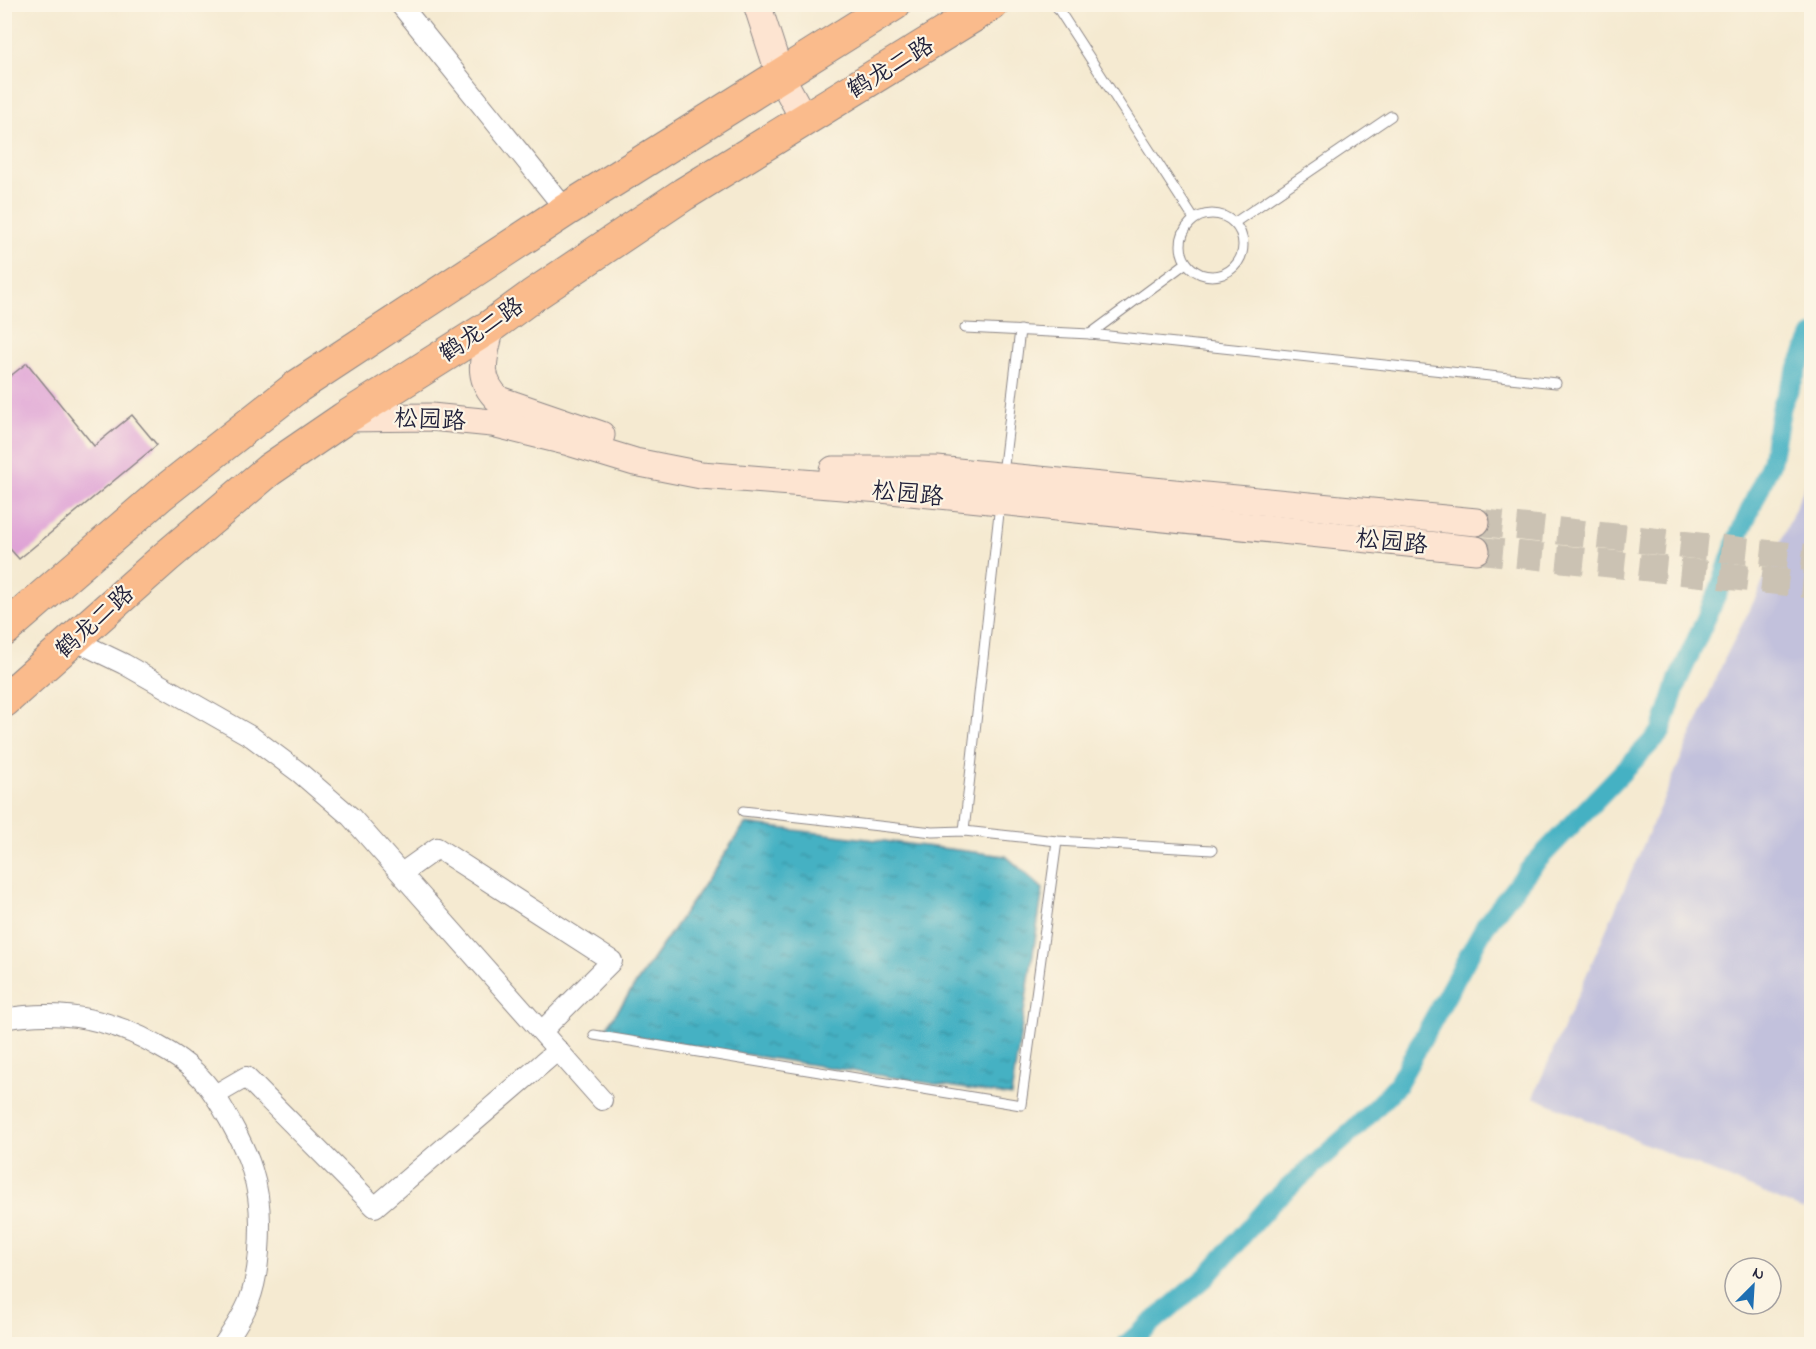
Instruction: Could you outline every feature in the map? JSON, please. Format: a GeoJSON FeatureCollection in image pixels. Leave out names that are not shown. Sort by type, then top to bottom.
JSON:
{"type":"FeatureCollection","features":[{"type":"Feature","properties":{"kind":"highway"},"geometry":{"type":"LineString","coordinates":[[6,627],[160,495],[274,403],[308,379],[566,210],[894,4]]}},
{"type":"Feature","properties":{"kind":"highway","name":"鹤龙二路"},"geometry":{"type":"LineString","coordinates":[[4,701],[72,639],[269,470],[345,418],[490,326],[674,201],[992,4]]}},
{"type":"Feature","properties":{"kind":"street"},"geometry":{"type":"LineString","coordinates":[[400,4],[566,210]]}},
{"type":"Feature","properties":{"kind":"street"},"geometry":{"type":"LineString","coordinates":[[757,4],[780,75],[804,119]]}},
{"type":"Feature","properties":{"kind":"street","name":"松园路"},"geometry":{"type":"LineString","coordinates":[[490,326],[483,363],[483,377],[493,394],[500,400],[587,428],[627,445],[682,459],[746,467],[937,470],[1003,475],[1476,522]]}},
{"type":"Feature","properties":{"kind":"street","name":"松园路"},"geometry":{"type":"LineString","coordinates":[[345,418],[431,417],[492,423],[569,442],[635,462],[701,475],[881,489],[1476,550]]}},
{"type":"Feature","properties":{"kind":"street"},"geometry":{"type":"LineString","coordinates":[[72,639],[124,664],[252,737],[300,773],[351,817],[602,1100]]}},
{"type":"Feature","properties":{"kind":"street"},"geometry":{"type":"LineString","coordinates":[[402,873],[437,848],[612,961],[542,1031]]}},
{"type":"Feature","properties":{"kind":"street"},"geometry":{"type":"LineString","coordinates":[[4,1019],[53,1014],[84,1017],[114,1025],[141,1036],[170,1053],[195,1072],[215,1095],[245,1148],[256,1181],[260,1208],[260,1239],[249,1300],[224,1344]]}},
{"type":"Feature","properties":{"kind":"street"},"geometry":{"type":"LineString","coordinates":[[215,1095],[246,1077],[375,1207],[558,1050]]}},
{"type":"Feature","properties":{"kind":"lane"},"geometry":{"type":"LineString","coordinates":[[1055,4],[1194,219]]}},
{"type":"Feature","properties":{"kind":"lane"},"geometry":{"type":"LineString","coordinates":[[1234,223],[1391,117]]}},
{"type":"Feature","properties":{"kind":"lane"},"geometry":{"type":"LineString","coordinates":[[1204,214],[1215,214],[1234,223],[1240,231],[1243,242],[1238,262],[1231,270],[1212,276],[1202,274],[1186,263],[1180,244],[1182,234],[1194,219],[1204,214]]}},
{"type":"Feature","properties":{"kind":"lane"},"geometry":{"type":"LineString","coordinates":[[1090,333],[1186,263]]}},
{"type":"Feature","properties":{"kind":"lane"},"geometry":{"type":"LineString","coordinates":[[965,328],[1090,333],[1556,383]]}},
{"type":"Feature","properties":{"kind":"lane"},"geometry":{"type":"LineString","coordinates":[[1003,475],[1020,330]]}},
{"type":"Feature","properties":{"kind":"lane"},"geometry":{"type":"LineString","coordinates":[[964,831],[1000,502]]}},
{"type":"Feature","properties":{"kind":"lane"},"geometry":{"type":"LineString","coordinates":[[743,811],[933,832],[964,831],[1057,841],[1212,850]]}},
{"type":"Feature","properties":{"kind":"lane"},"geometry":{"type":"LineString","coordinates":[[594,1035],[1021,1105],[1057,841]]}},
{"type":"Feature","properties":{"kind":"shaded area"},"geometry":{"type":"Polygon","coordinates":[[[1811,472],[1812,1190],[1804,1210],[1533,1097],[1725,658],[1759,591],[1811,472]]]}},
{"type":"Feature","properties":{"kind":"water"},"geometry":{"type":"Polygon","coordinates":[[[745,824],[1006,856],[1043,889],[1011,1096],[603,1032],[745,824]]]}},
{"type":"Feature","properties":{"kind":"building"},"geometry":{"type":"Polygon","coordinates":[[[27,363],[94,446],[132,415],[157,445],[19,559],[4,542],[4,381],[27,363]]]}},
{"type":"Feature","properties":{"kind":"waterway"},"geometry":{"type":"LineString","coordinates":[[1127,1344],[1206,1277],[1271,1203],[1356,1128],[1397,1085],[1485,926],[1532,866],[1661,732],[1678,680],[1719,590],[1738,537],[1771,463],[1782,405],[1812,336]]}},
{"type":"Feature","properties":{"kind":"tunnel"},"geometry":{"type":"LineString","coordinates":[[1476,522],[1812,558]]}},
{"type":"Feature","properties":{"kind":"tunnel"},"geometry":{"type":"LineString","coordinates":[[1476,550],[1812,585]]}}]}
